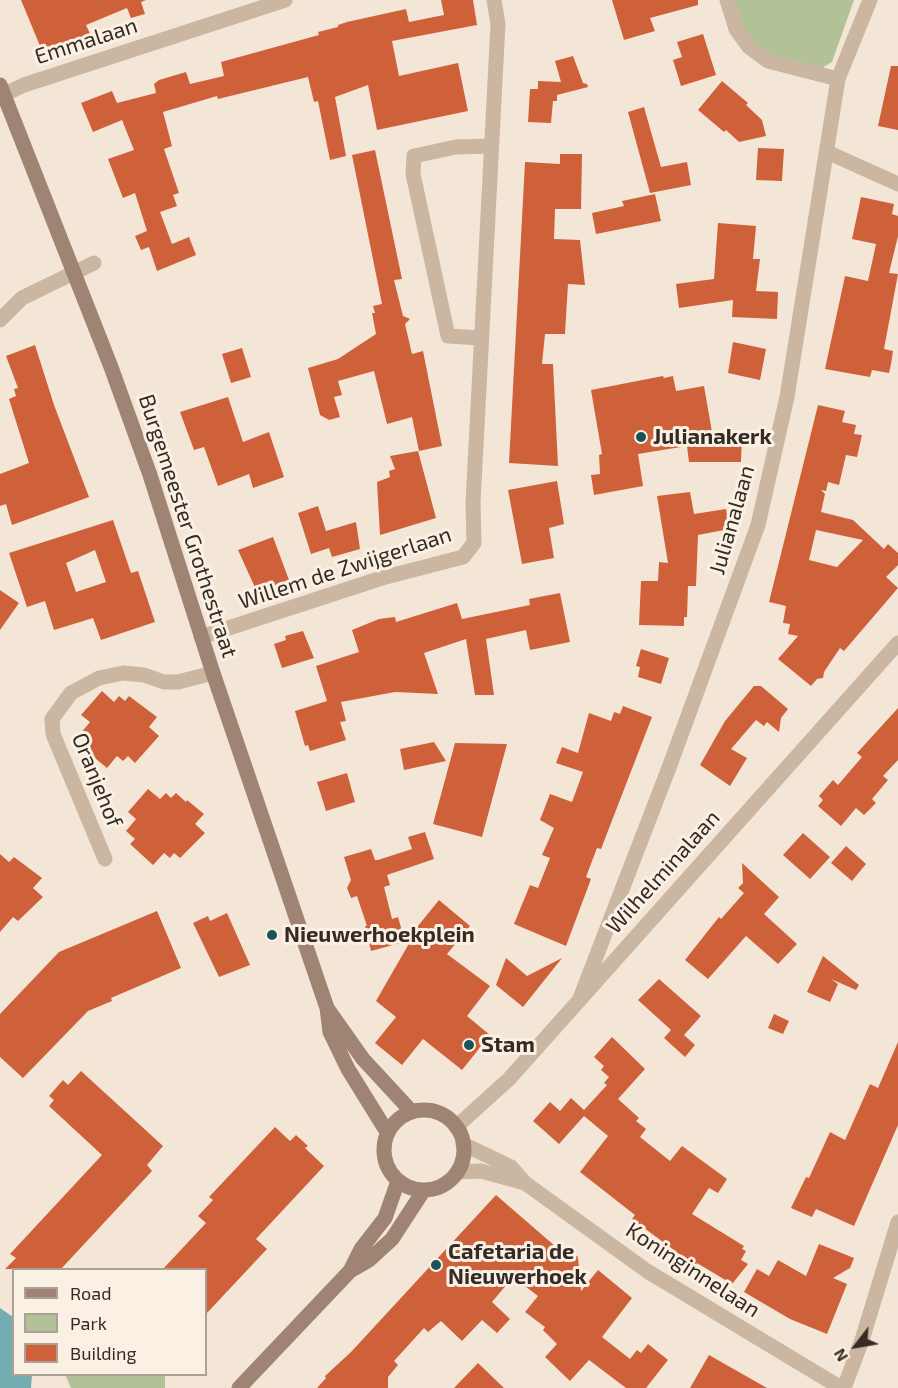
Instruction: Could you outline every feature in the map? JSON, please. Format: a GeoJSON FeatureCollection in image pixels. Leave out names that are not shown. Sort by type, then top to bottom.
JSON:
{"type":"FeatureCollection","features":[{"type":"Feature","properties":{"kind":"main road","name":"Burgemeester Grothestraat"},"geometry":{"type":"LineString","coordinates":[[2,89],[111,367],[150,475],[201,637],[327,1008]]}},
{"type":"Feature","properties":{"kind":"main road"},"geometry":{"type":"LineString","coordinates":[[327,1008],[363,1059],[412,1112]]}},
{"type":"Feature","properties":{"kind":"main road"},"geometry":{"type":"LineString","coordinates":[[327,1008],[330,1032],[348,1069],[387,1132]]}},
{"type":"Feature","properties":{"kind":"main road"},"geometry":{"type":"LineString","coordinates":[[412,1112],[436,1112],[450,1119],[456,1127],[463,1144],[462,1162],[457,1172],[444,1184],[424,1190],[407,1186],[391,1173],[384,1154],[387,1132],[402,1116],[412,1112]]}},
{"type":"Feature","properties":{"kind":"main road"},"geometry":{"type":"LineString","coordinates":[[350,1271],[361,1249],[385,1218],[398,1181]]}},
{"type":"Feature","properties":{"kind":"main road"},"geometry":{"type":"LineString","coordinates":[[239,1388],[350,1271],[369,1260],[392,1239],[424,1190]]}},
{"type":"Feature","properties":{"kind":"street","name":"Willem de Zwijgerlaan"},"geometry":{"type":"LineString","coordinates":[[201,637],[382,578],[463,557],[474,543],[473,503],[498,24],[494,0]]}},
{"type":"Feature","properties":{"kind":"street"},"geometry":{"type":"LineString","coordinates":[[727,0],[735,29],[749,47],[768,61],[838,78]]}},
{"type":"Feature","properties":{"kind":"street","name":"Julianalaan"},"geometry":{"type":"LineString","coordinates":[[579,1001],[691,711],[758,525],[787,397],[838,78],[870,0]]}},
{"type":"Feature","properties":{"kind":"street","name":"Emmalaan"},"geometry":{"type":"LineString","coordinates":[[2,89],[24,85],[275,1]]}},
{"type":"Feature","properties":{"kind":"street"},"geometry":{"type":"LineString","coordinates":[[481,338],[448,336],[412,174],[414,156],[456,147],[491,146]]}},
{"type":"Feature","properties":{"kind":"street"},"geometry":{"type":"LineString","coordinates":[[827,152],[898,184]]}},
{"type":"Feature","properties":{"kind":"street"},"geometry":{"type":"LineString","coordinates":[[0,320],[22,298],[94,263]]}},
{"type":"Feature","properties":{"kind":"street","name":"Wilhelminalaan"},"geometry":{"type":"LineString","coordinates":[[456,1127],[509,1080],[898,643]]}},
{"type":"Feature","properties":{"kind":"street","name":"Oranjehof"},"geometry":{"type":"LineString","coordinates":[[105,860],[53,734],[52,719],[71,693],[99,678],[123,673],[144,675],[164,682],[178,682],[213,673]]}},
{"type":"Feature","properties":{"kind":"street","name":"Koninginnelaan"},"geometry":{"type":"LineString","coordinates":[[463,1144],[511,1167],[525,1183],[647,1271],[842,1388]]}},
{"type":"Feature","properties":{"kind":"street","name":"Koninginnelaan"},"geometry":{"type":"LineString","coordinates":[[457,1172],[481,1171],[525,1183]]}},
{"type":"Feature","properties":{"kind":"street"},"geometry":{"type":"LineString","coordinates":[[842,1388],[862,1340],[898,1222]]}},
{"type":"Feature","properties":{"kind":"green space"},"geometry":{"type":"Polygon","coordinates":[[[732,0],[854,0],[832,62],[817,71],[753,49],[732,0]]]}},
{"type":"Feature","properties":{"kind":"green space"},"geometry":{"type":"Polygon","coordinates":[[[66,1376],[165,1376],[165,1388],[71,1388],[66,1376]]]}},
{"type":"Feature","properties":{"kind":"water"},"geometry":{"type":"Polygon","coordinates":[[[0,1308],[12,1316],[12,1376],[32,1376],[31,1388],[0,1388],[0,1308]]]}},
{"type":"Feature","properties":{"kind":"building"},"geometry":{"type":"Polygon","coordinates":[[[21,0],[146,0],[141,2],[145,14],[131,18],[127,8],[86,25],[92,38],[45,58],[21,0]]]}},
{"type":"Feature","properties":{"kind":"building"},"geometry":{"type":"Polygon","coordinates":[[[441,0],[473,0],[477,25],[392,41],[399,76],[458,63],[468,111],[377,130],[368,85],[335,97],[346,156],[330,160],[318,101],[314,102],[308,77],[218,99],[217,96],[163,112],[172,146],[164,149],[179,193],[173,195],[177,206],[160,212],[172,244],[189,237],[196,255],[157,271],[149,247],[141,250],[135,236],[147,231],[135,193],[123,198],[108,159],[134,150],[122,120],[93,132],[81,103],[112,91],[117,103],[156,93],[154,84],[159,80],[186,72],[190,84],[224,76],[221,62],[319,35],[318,32],[347,22],[406,9],[409,22],[444,15],[441,0]]]}},
{"type":"Feature","properties":{"kind":"building"},"geometry":{"type":"Polygon","coordinates":[[[612,0],[698,0],[698,5],[650,18],[655,31],[624,40],[612,0]]]}},
{"type":"Feature","properties":{"kind":"building"},"geometry":{"type":"Polygon","coordinates":[[[703,34],[716,75],[681,86],[673,60],[682,57],[677,42],[703,34]]]}},
{"type":"Feature","properties":{"kind":"building"},"geometry":{"type":"Polygon","coordinates":[[[573,56],[583,83],[588,87],[557,95],[557,101],[553,101],[551,123],[528,122],[530,89],[538,89],[538,81],[561,82],[555,61],[573,56]]]}},
{"type":"Feature","properties":{"kind":"building"},"geometry":{"type":"Polygon","coordinates":[[[891,66],[898,66],[898,130],[878,126],[891,66]]]}},
{"type":"Feature","properties":{"kind":"building"},"geometry":{"type":"Polygon","coordinates":[[[722,81],[748,103],[746,105],[762,120],[766,136],[739,142],[698,110],[722,81]]]}},
{"type":"Feature","properties":{"kind":"building"},"geometry":{"type":"Polygon","coordinates":[[[644,107],[661,167],[687,162],[691,185],[650,193],[628,112],[644,107]]]}},
{"type":"Feature","properties":{"kind":"building"},"geometry":{"type":"Polygon","coordinates":[[[758,148],[784,149],[782,181],[756,180],[758,148]]]}},
{"type":"Feature","properties":{"kind":"building"},"geometry":{"type":"Polygon","coordinates":[[[375,150],[402,279],[394,280],[403,316],[410,319],[405,324],[412,354],[423,351],[442,446],[419,451],[412,417],[387,424],[374,371],[338,381],[342,395],[334,397],[340,417],[329,420],[320,415],[308,368],[338,359],[376,334],[373,306],[382,304],[352,155],[375,150]]]}},
{"type":"Feature","properties":{"kind":"building"},"geometry":{"type":"Polygon","coordinates":[[[560,154],[582,154],[581,209],[555,209],[554,239],[580,240],[585,285],[568,284],[565,334],[545,334],[542,364],[553,364],[558,466],[509,463],[525,162],[560,164],[560,154]]]}},
{"type":"Feature","properties":{"kind":"building"},"geometry":{"type":"Polygon","coordinates":[[[655,194],[661,221],[596,234],[592,213],[624,206],[622,201],[655,194]]]}},
{"type":"Feature","properties":{"kind":"building"},"geometry":{"type":"Polygon","coordinates":[[[861,197],[894,204],[892,214],[898,216],[898,236],[889,273],[898,274],[884,349],[893,351],[891,364],[889,373],[872,370],[870,377],[825,369],[845,276],[868,281],[876,244],[852,239],[861,197]]]}},
{"type":"Feature","properties":{"kind":"building"},"geometry":{"type":"Polygon","coordinates":[[[718,223],[756,226],[753,259],[760,259],[756,291],[778,292],[777,319],[732,317],[733,300],[679,308],[676,284],[714,279],[718,223]]]}},
{"type":"Feature","properties":{"kind":"building"},"geometry":{"type":"Polygon","coordinates":[[[733,342],[766,349],[760,380],[728,373],[733,342]]]}},
{"type":"Feature","properties":{"kind":"building"},"geometry":{"type":"Polygon","coordinates":[[[35,345],[54,405],[89,497],[12,525],[6,504],[0,506],[0,474],[29,463],[9,399],[16,396],[14,389],[18,388],[6,356],[35,345]]]}},
{"type":"Feature","properties":{"kind":"building"},"geometry":{"type":"Polygon","coordinates":[[[242,348],[251,377],[231,383],[222,354],[242,348]]]}},
{"type":"Feature","properties":{"kind":"building","name":"Julianakerk"},"geometry":{"type":"Polygon","coordinates":[[[663,376],[664,378],[673,376],[676,391],[704,386],[712,432],[739,432],[739,436],[742,436],[741,462],[689,462],[687,446],[638,454],[643,486],[594,495],[591,475],[600,474],[599,455],[602,454],[591,390],[663,376]]]}},
{"type":"Feature","properties":{"kind":"building"},"geometry":{"type":"Polygon","coordinates":[[[228,397],[243,442],[269,432],[284,477],[253,488],[249,474],[218,486],[204,447],[194,450],[180,412],[228,397]]]}},
{"type":"Feature","properties":{"kind":"building"},"geometry":{"type":"Polygon","coordinates":[[[818,405],[845,411],[842,422],[856,425],[854,434],[862,435],[857,457],[846,455],[839,485],[828,482],[826,491],[821,490],[825,494],[821,512],[853,520],[884,549],[888,544],[898,553],[898,565],[886,577],[898,588],[844,651],[840,648],[824,672],[823,678],[817,679],[811,686],[778,659],[798,636],[788,634],[790,624],[783,623],[786,606],[769,602],[818,405]],[[816,530],[809,560],[837,567],[863,540],[816,530]]]}},
{"type":"Feature","properties":{"kind":"building"},"geometry":{"type":"Polygon","coordinates":[[[418,451],[436,518],[380,535],[377,482],[390,477],[389,471],[395,469],[390,456],[418,451]]]}},
{"type":"Feature","properties":{"kind":"building"},"geometry":{"type":"Polygon","coordinates":[[[557,481],[564,524],[549,528],[554,558],[522,564],[508,490],[557,481]]]}},
{"type":"Feature","properties":{"kind":"building"},"geometry":{"type":"Polygon","coordinates":[[[690,492],[694,514],[726,509],[729,529],[698,535],[696,586],[688,586],[687,617],[684,617],[684,626],[639,625],[641,581],[658,581],[659,562],[668,563],[657,496],[690,492]]]}},
{"type":"Feature","properties":{"kind":"building"},"geometry":{"type":"Polygon","coordinates":[[[318,506],[326,531],[356,522],[360,549],[332,557],[329,548],[311,554],[298,513],[318,506]]]}},
{"type":"Feature","properties":{"kind":"building"},"geometry":{"type":"Polygon","coordinates":[[[113,520],[131,573],[138,571],[155,622],[101,640],[93,618],[54,630],[45,601],[27,607],[9,553],[113,520]],[[95,550],[66,563],[76,592],[106,582],[95,550]]]}},
{"type":"Feature","properties":{"kind":"building"},"geometry":{"type":"Polygon","coordinates":[[[273,537],[289,580],[257,592],[238,550],[273,537]]]}},
{"type":"Feature","properties":{"kind":"building"},"geometry":{"type":"Polygon","coordinates":[[[0,590],[19,603],[0,630],[0,590]]]}},
{"type":"Feature","properties":{"kind":"building"},"geometry":{"type":"Polygon","coordinates":[[[560,593],[570,642],[530,650],[526,630],[486,639],[494,695],[475,695],[466,639],[424,653],[438,694],[395,692],[341,702],[346,721],[340,722],[346,740],[310,751],[308,745],[305,746],[295,711],[327,701],[316,666],[359,652],[352,630],[379,619],[395,617],[396,622],[457,603],[462,619],[530,605],[529,599],[560,593]]]}},
{"type":"Feature","properties":{"kind":"building"},"geometry":{"type":"Polygon","coordinates":[[[303,631],[314,658],[282,668],[274,644],[286,640],[285,636],[303,631]]]}},
{"type":"Feature","properties":{"kind":"building"},"geometry":{"type":"Polygon","coordinates":[[[641,649],[669,658],[661,684],[638,677],[640,667],[636,666],[641,649]]]}},
{"type":"Feature","properties":{"kind":"building"},"geometry":{"type":"Polygon","coordinates":[[[754,686],[761,686],[788,709],[781,718],[779,732],[767,722],[764,726],[756,720],[731,749],[747,758],[730,786],[700,765],[725,721],[754,686]]]}},
{"type":"Feature","properties":{"kind":"building"},"geometry":{"type":"Polygon","coordinates":[[[102,691],[114,702],[119,696],[125,701],[129,696],[157,717],[149,727],[159,736],[135,763],[128,756],[123,761],[117,756],[107,768],[83,748],[89,741],[80,734],[90,722],[81,715],[102,691]]]}},
{"type":"Feature","properties":{"kind":"building"},"geometry":{"type":"Polygon","coordinates":[[[623,706],[652,717],[601,849],[597,848],[586,877],[591,879],[566,946],[514,924],[530,885],[538,888],[550,858],[542,855],[554,828],[540,820],[550,794],[572,802],[583,772],[556,763],[562,747],[578,753],[589,713],[611,721],[614,712],[620,714],[623,706]]]}},
{"type":"Feature","properties":{"kind":"building"},"geometry":{"type":"Polygon","coordinates":[[[898,708],[898,760],[883,776],[888,780],[872,799],[876,803],[864,815],[856,808],[841,826],[818,806],[823,800],[819,796],[833,780],[838,785],[862,757],[857,753],[898,708]]]}},
{"type":"Feature","properties":{"kind":"building"},"geometry":{"type":"Polygon","coordinates":[[[434,742],[446,761],[404,770],[400,749],[434,742]]]}},
{"type":"Feature","properties":{"kind":"building"},"geometry":{"type":"Polygon","coordinates":[[[455,743],[507,744],[482,837],[433,824],[455,743]]]}},
{"type":"Feature","properties":{"kind":"building"},"geometry":{"type":"Polygon","coordinates":[[[347,773],[355,802],[326,811],[317,782],[347,773]]]}},
{"type":"Feature","properties":{"kind":"building"},"geometry":{"type":"Polygon","coordinates":[[[148,789],[160,799],[166,793],[171,798],[176,793],[204,814],[195,824],[205,833],[180,858],[174,853],[170,858],[164,853],[153,865],[130,844],[135,839],[126,831],[136,819],[128,812],[148,789]]]}},
{"type":"Feature","properties":{"kind":"building"},"geometry":{"type":"Polygon","coordinates":[[[425,832],[434,859],[387,875],[390,885],[384,887],[392,919],[398,917],[405,942],[371,951],[365,926],[367,926],[357,896],[351,898],[347,888],[351,880],[344,857],[371,849],[375,860],[378,860],[412,849],[408,837],[425,832]]]}},
{"type":"Feature","properties":{"kind":"building"},"geometry":{"type":"Polygon","coordinates":[[[803,833],[830,857],[810,879],[783,855],[803,833]]]}},
{"type":"Feature","properties":{"kind":"building"},"geometry":{"type":"Polygon","coordinates":[[[846,846],[866,864],[852,881],[831,863],[846,846]]]}},
{"type":"Feature","properties":{"kind":"building"},"geometry":{"type":"Polygon","coordinates":[[[0,854],[9,862],[14,857],[42,878],[33,888],[43,897],[18,921],[13,917],[0,932],[0,854]]]}},
{"type":"Feature","properties":{"kind":"building"},"geometry":{"type":"Polygon","coordinates":[[[742,863],[779,897],[764,914],[797,944],[778,964],[746,936],[708,979],[685,960],[719,917],[721,919],[744,893],[738,888],[743,883],[742,863]]]}},
{"type":"Feature","properties":{"kind":"building"},"geometry":{"type":"Polygon","coordinates":[[[439,900],[470,926],[447,954],[490,986],[467,1016],[490,1035],[462,1070],[423,1039],[402,1065],[375,1043],[396,1017],[376,1001],[411,940],[405,942],[439,900]]]}},
{"type":"Feature","properties":{"kind":"building"},"geometry":{"type":"Polygon","coordinates":[[[157,911],[181,968],[111,998],[112,1001],[88,1011],[23,1078],[0,1057],[0,1014],[59,952],[157,911]]]}},
{"type":"Feature","properties":{"kind":"building"},"geometry":{"type":"Polygon","coordinates":[[[227,913],[250,965],[219,977],[193,923],[208,916],[210,921],[227,913]]]}},
{"type":"Feature","properties":{"kind":"building"},"geometry":{"type":"Polygon","coordinates":[[[823,956],[859,985],[856,990],[831,979],[838,984],[830,1002],[807,992],[823,956]]]}},
{"type":"Feature","properties":{"kind":"building"},"geometry":{"type":"Polygon","coordinates":[[[506,958],[527,976],[562,958],[523,1007],[496,985],[506,958]]]}},
{"type":"Feature","properties":{"kind":"building"},"geometry":{"type":"Polygon","coordinates":[[[659,979],[701,1016],[684,1035],[695,1045],[685,1057],[664,1038],[671,1030],[638,1000],[659,979]]]}},
{"type":"Feature","properties":{"kind":"building"},"geometry":{"type":"Polygon","coordinates":[[[774,1014],[789,1021],[783,1034],[768,1028],[774,1014]]]}},
{"type":"Feature","properties":{"kind":"building"},"geometry":{"type":"Polygon","coordinates":[[[612,1037],[645,1069],[618,1099],[639,1118],[636,1121],[646,1129],[640,1137],[670,1161],[682,1146],[727,1179],[718,1193],[709,1188],[692,1214],[744,1246],[742,1249],[746,1251],[741,1260],[748,1264],[732,1284],[697,1263],[690,1276],[686,1259],[632,1219],[635,1215],[580,1172],[608,1136],[584,1116],[559,1144],[533,1121],[550,1102],[560,1111],[571,1098],[584,1110],[607,1085],[604,1083],[609,1077],[601,1070],[604,1066],[594,1057],[612,1037]]]}},
{"type":"Feature","properties":{"kind":"building"},"geometry":{"type":"Polygon","coordinates":[[[898,1042],[898,1125],[854,1226],[816,1209],[812,1217],[791,1208],[806,1177],[809,1178],[830,1132],[845,1140],[870,1084],[878,1088],[898,1042]]]}},
{"type":"Feature","properties":{"kind":"building"},"geometry":{"type":"Polygon","coordinates":[[[81,1071],[163,1146],[147,1165],[152,1171],[62,1268],[5,1269],[16,1258],[10,1254],[102,1155],[49,1106],[54,1100],[49,1096],[63,1080],[68,1085],[81,1071]]]}},
{"type":"Feature","properties":{"kind":"building"},"geometry":{"type":"Polygon","coordinates":[[[275,1127],[290,1141],[296,1135],[308,1146],[305,1148],[324,1166],[256,1239],[267,1249],[207,1313],[207,1268],[164,1268],[206,1223],[198,1216],[213,1200],[209,1197],[275,1127]]]}},
{"type":"Feature","properties":{"kind":"building"},"geometry":{"type":"Polygon","coordinates":[[[496,1195],[555,1246],[563,1246],[578,1257],[581,1291],[598,1270],[632,1298],[602,1337],[630,1359],[637,1350],[641,1353],[648,1344],[668,1360],[646,1388],[626,1388],[589,1360],[570,1381],[545,1357],[557,1344],[543,1330],[545,1327],[525,1312],[538,1296],[513,1277],[492,1302],[510,1319],[497,1333],[482,1320],[462,1341],[441,1321],[428,1332],[424,1328],[394,1361],[398,1365],[388,1377],[388,1388],[317,1388],[326,1378],[325,1376],[351,1352],[496,1195]]]}},
{"type":"Feature","properties":{"kind":"building"},"geometry":{"type":"Polygon","coordinates":[[[819,1244],[854,1258],[850,1268],[833,1278],[847,1284],[827,1334],[790,1319],[744,1292],[757,1269],[769,1276],[778,1260],[806,1276],[819,1244]]]}},
{"type":"Feature","properties":{"kind":"building"},"geometry":{"type":"Polygon","coordinates":[[[709,1355],[767,1388],[690,1388],[709,1355]]]}},
{"type":"Feature","properties":{"kind":"building"},"geometry":{"type":"Polygon","coordinates":[[[478,1363],[504,1388],[454,1388],[478,1363]]]}},
{"type":"Feature","properties":{"kind":"place","name":"Julianakerk"},"geometry":{"type":"Point","coordinates":[641,437]}},
{"type":"Feature","properties":{"kind":"place","name":"Nieuwerhoekplein"},"geometry":{"type":"Point","coordinates":[272,935]}},
{"type":"Feature","properties":{"kind":"place","name":"Stam"},"geometry":{"type":"Point","coordinates":[469,1045]}},
{"type":"Feature","properties":{"kind":"place","name":"Cafetaria de Nieuwerhoek"},"geometry":{"type":"Point","coordinates":[436,1265]}}]}
